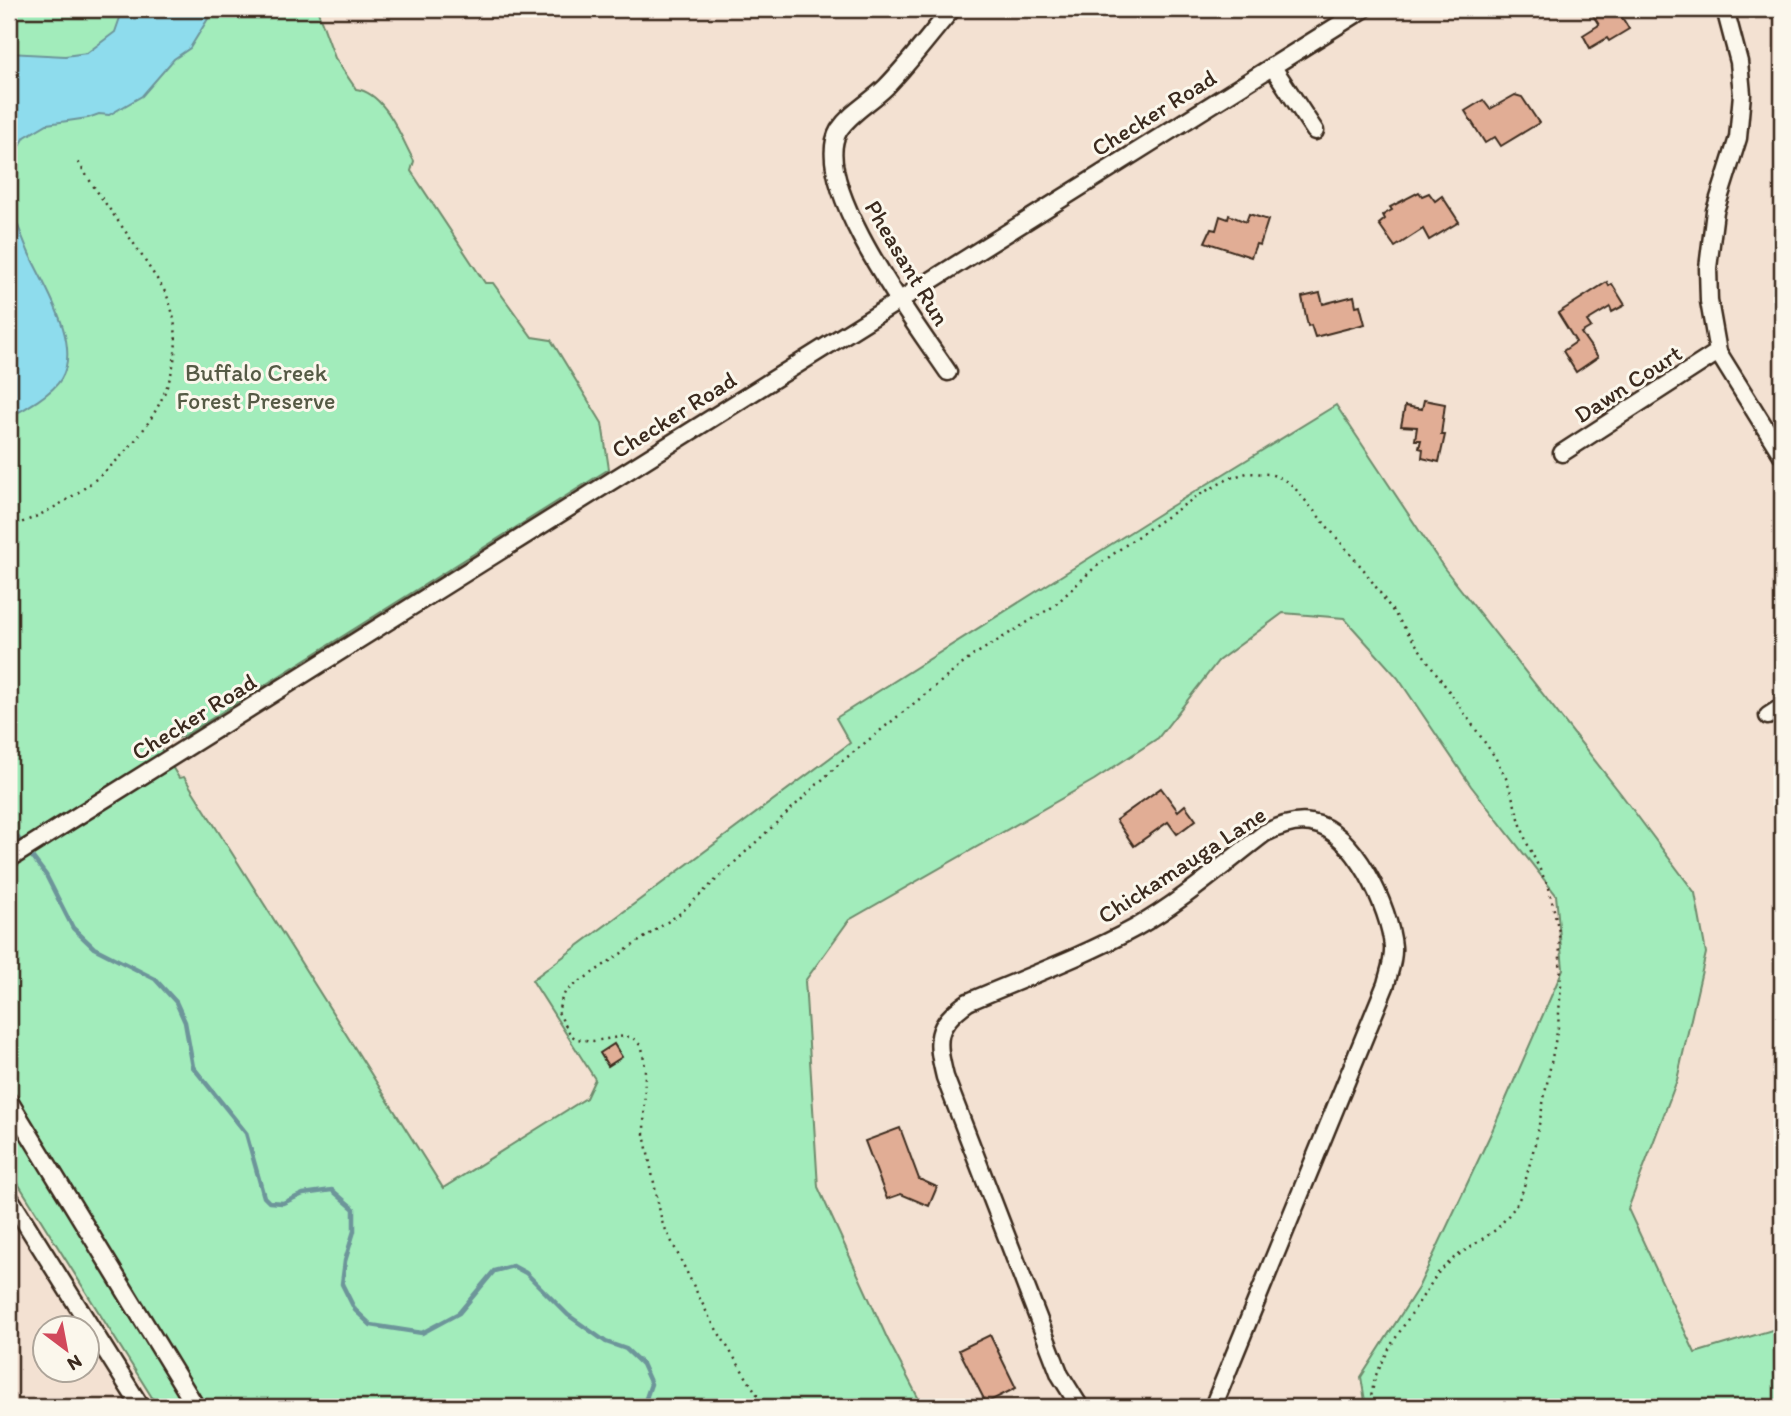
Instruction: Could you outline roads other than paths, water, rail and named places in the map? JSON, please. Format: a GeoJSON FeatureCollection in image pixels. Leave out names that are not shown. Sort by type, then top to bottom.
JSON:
{"type":"FeatureCollection","features":[{"type":"Feature","properties":{"kind":"street","name":"Pheasant Run"},"geometry":{"type":"LineString","coordinates":[[947,373],[856,231],[841,194],[833,158],[838,132],[855,112],[878,95],[906,67],[952,9]]}},
{"type":"Feature","properties":{"kind":"street","name":"Checker Road"},"geometry":{"type":"LineString","coordinates":[[9,859],[1364,9]]}},
{"type":"Feature","properties":{"kind":"street"},"geometry":{"type":"LineString","coordinates":[[1725,9],[1739,62],[1742,93],[1738,138],[1715,211],[1708,268],[1709,301],[1718,352],[1782,456]]}},
{"type":"Feature","properties":{"kind":"street"},"geometry":{"type":"LineString","coordinates":[[1272,66],[1315,131]]}},
{"type":"Feature","properties":{"kind":"street","name":"Dawn Court"},"geometry":{"type":"LineString","coordinates":[[1562,453],[1718,352]]}},
{"type":"Feature","properties":{"kind":"street"},"geometry":{"type":"LineString","coordinates":[[1768,716],[1782,707]]}},
{"type":"Feature","properties":{"kind":"street","name":"Chickamauga Lane"},"geometry":{"type":"LineString","coordinates":[[1080,1407],[1060,1375],[945,1077],[937,1046],[939,1035],[954,1012],[968,1002],[1102,945],[1156,915],[1265,833],[1280,826],[1312,822],[1339,838],[1361,863],[1385,909],[1393,947],[1392,962],[1386,984],[1213,1407]]}},
{"type":"Feature","properties":{"kind":"street"},"geometry":{"type":"LineString","coordinates":[[9,1101],[197,1407]]}},
{"type":"Feature","properties":{"kind":"street"},"geometry":{"type":"LineString","coordinates":[[9,1197],[141,1407]]}},
{"type":"Feature","properties":{"kind":"water"},"geometry":{"type":"Polygon","coordinates":[[[123,9],[214,9],[190,48],[174,59],[142,96],[109,115],[99,114],[47,124],[25,137],[9,164],[9,53],[65,56],[87,53],[115,32],[123,9]]]}},
{"type":"Feature","properties":{"kind":"water"},"geometry":{"type":"Polygon","coordinates":[[[9,189],[19,228],[58,314],[67,348],[61,379],[52,390],[9,417],[9,189]]]}},
{"type":"Feature","properties":{"kind":"waterway"},"geometry":{"type":"LineString","coordinates":[[9,826],[46,875],[73,928],[94,948],[155,979],[176,1002],[185,1022],[193,1067],[246,1133],[264,1197],[269,1202],[283,1203],[303,1194],[332,1190],[354,1209],[354,1231],[345,1261],[342,1284],[355,1310],[371,1325],[422,1333],[459,1313],[494,1271],[513,1266],[526,1273],[568,1315],[606,1342],[626,1349],[642,1364],[651,1384],[643,1407]]}},
{"type":"Feature","properties":{"kind":"park label","name":"Buffalo Creek Forest Preserve"},"geometry":{"type":"Point","coordinates":[256,387]}}]}
